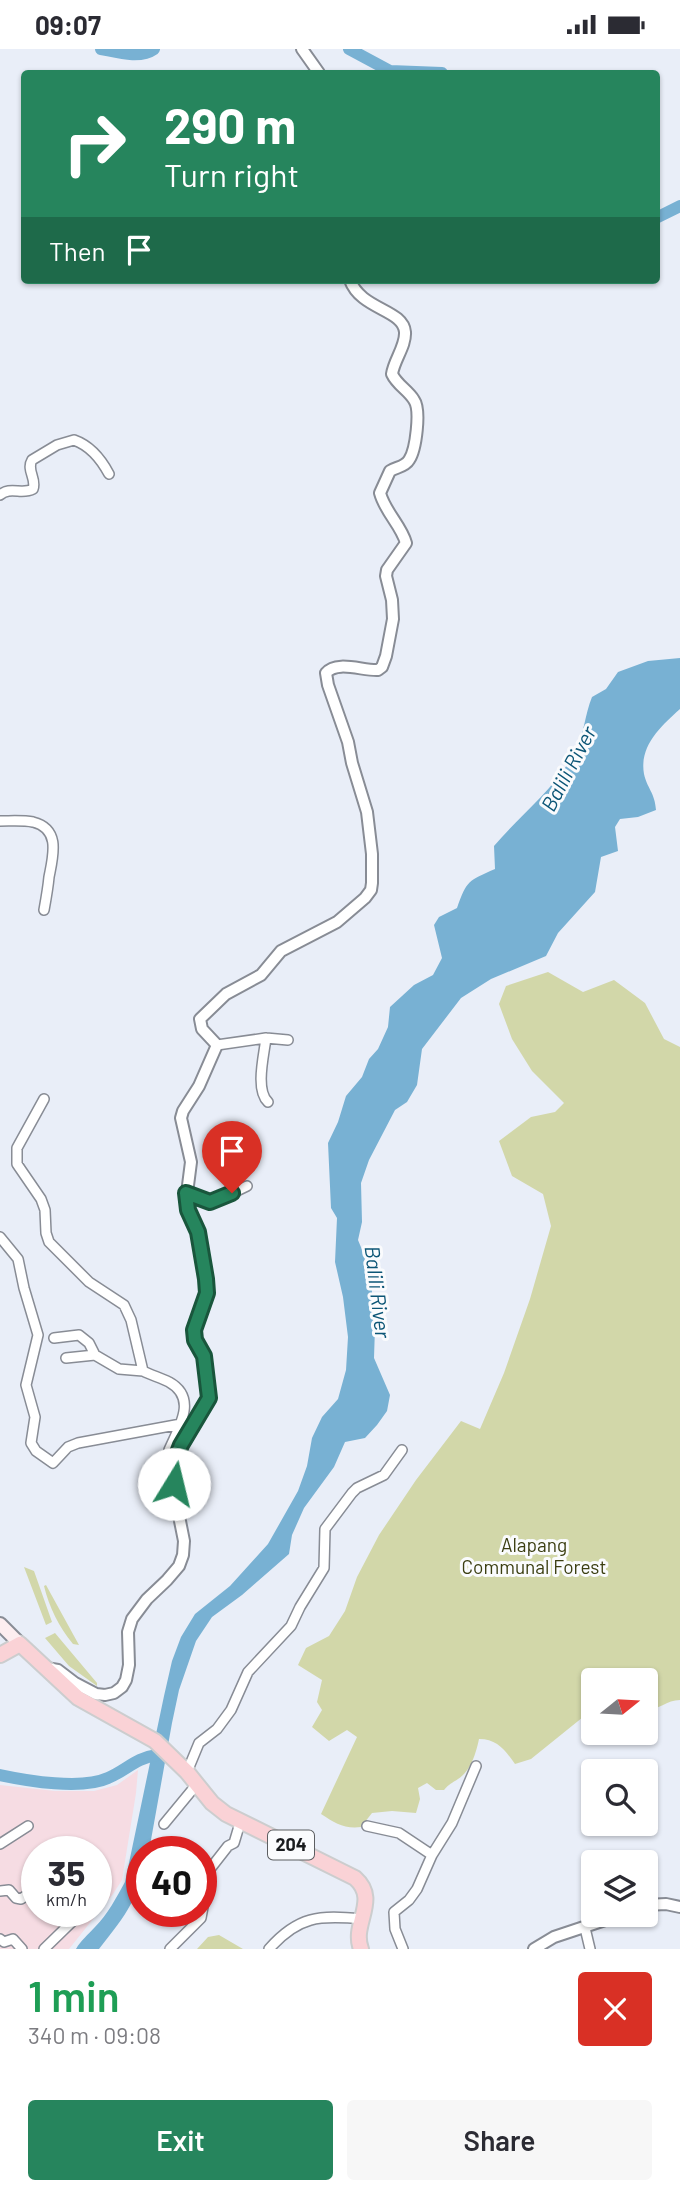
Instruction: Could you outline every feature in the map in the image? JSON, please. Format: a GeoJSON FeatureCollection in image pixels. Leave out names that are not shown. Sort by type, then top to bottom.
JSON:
{"type":"FeatureCollection","features":[{"type":"Feature","properties":{"kind":"highway","name":"204"},"geometry":{"type":"LineString","coordinates":[[20,1644],[78,1698],[155,1741],[187,1772],[212,1803],[240,1823],[355,1878],[365,1891],[366,1901],[359,1944],[361,1949]]}},
{"type":"Feature","properties":{"kind":"highway"},"geometry":{"type":"LineString","coordinates":[[0,1655],[20,1644]]}},
{"type":"Feature","properties":{"kind":"main road"},"geometry":{"type":"LineString","coordinates":[[0,1624],[20,1644]]}},
{"type":"Feature","properties":{"kind":"street"},"geometry":{"type":"LineString","coordinates":[[302,49],[317,70]]}},
{"type":"Feature","properties":{"kind":"street"},"geometry":{"type":"LineString","coordinates":[[217,1045],[200,1024],[205,1013],[226,994],[261,975],[281,951],[337,922],[365,898],[372,883],[367,812],[326,673],[330,668],[337,667],[378,670],[384,663],[394,612],[387,570],[406,543],[380,493],[390,471],[410,460],[418,411],[413,398],[395,381],[392,374],[405,333],[403,325],[388,311],[361,298],[352,284]]}},
{"type":"Feature","properties":{"kind":"street"},"geometry":{"type":"LineString","coordinates":[[0,495],[6,491],[27,492],[33,489],[30,463],[67,441],[79,441],[92,450],[102,460],[109,474]]}},
{"type":"Feature","properties":{"kind":"street"},"geometry":{"type":"LineString","coordinates":[[0,821],[34,822],[51,833],[54,855],[44,910]]}},
{"type":"Feature","properties":{"kind":"street"},"geometry":{"type":"LineString","coordinates":[[217,1045],[266,1038],[288,1040]]}},
{"type":"Feature","properties":{"kind":"street"},"geometry":{"type":"LineString","coordinates":[[266,1038],[261,1090],[263,1099],[268,1102]]}},
{"type":"Feature","properties":{"kind":"street"},"geometry":{"type":"LineString","coordinates":[[46,1668],[58,1670],[96,1694],[114,1693],[122,1687],[129,1665],[128,1632],[132,1619],[146,1599],[173,1573],[183,1555],[184,1541],[175,1495],[174,1463],[181,1445],[209,1398],[204,1356],[195,1340],[194,1330],[207,1293],[198,1232],[188,1210],[186,1193],[191,1162],[182,1128],[183,1111],[199,1086],[217,1045]]}},
{"type":"Feature","properties":{"kind":"street"},"geometry":{"type":"LineString","coordinates":[[44,1099],[17,1149],[17,1164],[41,1199],[49,1242],[89,1282],[124,1305],[129,1313],[143,1371]]}},
{"type":"Feature","properties":{"kind":"street"},"geometry":{"type":"LineString","coordinates":[[186,1193],[214,1202],[247,1186]]}},
{"type":"Feature","properties":{"kind":"street"},"geometry":{"type":"LineString","coordinates":[[0,1237],[18,1259],[38,1335],[26,1385],[35,1417],[30,1443],[36,1451],[53,1463],[68,1447],[78,1443],[181,1424]]}},
{"type":"Feature","properties":{"kind":"street"},"geometry":{"type":"LineString","coordinates":[[54,1338],[79,1335],[89,1343],[95,1355],[119,1369],[143,1371],[168,1382],[183,1394],[186,1409],[169,1450],[169,1457],[174,1463]]}},
{"type":"Feature","properties":{"kind":"street"},"geometry":{"type":"LineString","coordinates":[[65,1359],[95,1355]]}},
{"type":"Feature","properties":{"kind":"street"},"geometry":{"type":"LineString","coordinates":[[187,1772],[195,1748],[217,1729],[231,1710],[248,1672],[291,1626],[321,1574],[325,1560],[325,1529],[352,1493],[390,1470],[402,1450]]}},
{"type":"Feature","properties":{"kind":"street"},"geometry":{"type":"LineString","coordinates":[[404,1949],[395,1929],[394,1912],[409,1900],[452,1823],[476,1766]]}},
{"type":"Feature","properties":{"kind":"street"},"geometry":{"type":"LineString","coordinates":[[164,1823],[197,1784]]}},
{"type":"Feature","properties":{"kind":"street"},"geometry":{"type":"LineString","coordinates":[[170,1949],[201,1918],[210,1868],[228,1846],[234,1843],[240,1823]]}},
{"type":"Feature","properties":{"kind":"street"},"geometry":{"type":"LineString","coordinates":[[0,1844],[28,1826]]}},
{"type":"Feature","properties":{"kind":"street"},"geometry":{"type":"LineString","coordinates":[[368,1826],[399,1833],[432,1855]]}},
{"type":"Feature","properties":{"kind":"street"},"geometry":{"type":"LineString","coordinates":[[0,1891],[9,1890],[16,1898],[21,1899]]}},
{"type":"Feature","properties":{"kind":"street"},"geometry":{"type":"LineString","coordinates":[[658,1904],[680,1907]]}},
{"type":"Feature","properties":{"kind":"street"},"geometry":{"type":"LineString","coordinates":[[269,1949],[281,1935],[296,1924],[319,1918],[362,1919]]}},
{"type":"Feature","properties":{"kind":"street"},"geometry":{"type":"LineString","coordinates":[[44,1949],[67,1927]]}},
{"type":"Feature","properties":{"kind":"street"},"geometry":{"type":"LineString","coordinates":[[534,1949],[554,1937],[585,1928],[590,1949]]}},
{"type":"Feature","properties":{"kind":"street"},"geometry":{"type":"LineString","coordinates":[[0,1939],[4,1942],[13,1939],[22,1949]]}},
{"type":"Feature","properties":{"kind":"shaded area"},"geometry":{"type":"Polygon","coordinates":[[[138,1770],[129,1836],[126,1836],[122,1880],[112,1895],[112,1836],[21,1836],[21,1927],[87,1927],[69,1949],[0,1949],[0,1785],[55,1791],[94,1791],[117,1785],[138,1770]]]}},
{"type":"Feature","properties":{"kind":"green space","name":"Alapang Communal Forest"},"geometry":{"type":"Polygon","coordinates":[[[548,972],[583,992],[614,980],[645,1003],[664,1039],[680,1047],[680,1700],[658,1708],[658,1668],[581,1668],[581,1719],[531,1759],[515,1764],[496,1743],[479,1739],[472,1761],[463,1776],[444,1790],[436,1790],[427,1783],[418,1788],[420,1799],[416,1813],[372,1813],[361,1827],[345,1826],[321,1814],[357,1737],[347,1730],[329,1741],[312,1727],[322,1710],[317,1702],[322,1680],[298,1665],[306,1648],[329,1636],[345,1611],[357,1577],[379,1535],[461,1421],[480,1429],[504,1373],[530,1299],[551,1226],[543,1194],[512,1176],[499,1141],[531,1117],[555,1112],[564,1103],[532,1071],[512,1039],[499,1004],[506,986],[548,972]]]}},
{"type":"Feature","properties":{"kind":"green space"},"geometry":{"type":"Polygon","coordinates":[[[24,1567],[34,1571],[52,1622],[46,1625],[24,1567]]]}},
{"type":"Feature","properties":{"kind":"green space"},"geometry":{"type":"Polygon","coordinates":[[[46,1585],[79,1645],[73,1644],[59,1624],[49,1602],[44,1586],[46,1585]]]}},
{"type":"Feature","properties":{"kind":"green space"},"geometry":{"type":"Polygon","coordinates":[[[55,1633],[97,1686],[69,1666],[45,1638],[55,1633]]]}},
{"type":"Feature","properties":{"kind":"green space"},"geometry":{"type":"Polygon","coordinates":[[[219,1935],[243,1949],[197,1949],[208,1937],[219,1935]]]}},
{"type":"Feature","properties":{"kind":"water","name":"Balili River"},"geometry":{"type":"Polygon","coordinates":[[[680,658],[680,709],[653,737],[643,764],[645,779],[656,810],[638,817],[620,819],[615,827],[618,851],[601,857],[595,892],[558,933],[546,956],[491,979],[461,998],[422,1049],[417,1085],[407,1102],[395,1110],[369,1160],[361,1183],[362,1222],[358,1240],[370,1269],[375,1327],[374,1358],[390,1395],[387,1411],[365,1438],[345,1442],[334,1467],[304,1508],[292,1535],[289,1554],[212,1617],[196,1641],[179,1690],[152,1836],[135,1836],[172,1661],[181,1637],[195,1614],[230,1586],[268,1544],[298,1491],[307,1466],[312,1438],[322,1417],[338,1399],[346,1370],[348,1337],[335,1262],[337,1218],[331,1208],[328,1143],[346,1096],[362,1077],[369,1059],[378,1049],[388,1027],[390,1007],[414,985],[433,975],[442,958],[434,925],[439,917],[457,908],[470,882],[495,869],[494,846],[549,788],[568,763],[579,744],[592,697],[606,689],[618,672],[648,661],[680,658]]]}},
{"type":"Feature","properties":{"kind":"water"},"geometry":{"type":"Polygon","coordinates":[[[126,1877],[124,1915],[99,1949],[76,1949],[94,1927],[112,1927],[112,1906],[126,1877]]]}},
{"type":"Feature","properties":{"kind":"waterway"},"geometry":{"type":"LineString","coordinates":[[101,49],[135,54],[154,49]]}},
{"type":"Feature","properties":{"kind":"waterway"},"geometry":{"type":"LineString","coordinates":[[349,49],[388,70]]}},
{"type":"Feature","properties":{"kind":"waterway"},"geometry":{"type":"LineString","coordinates":[[660,216],[680,206]]}},
{"type":"Feature","properties":{"kind":"waterway"},"geometry":{"type":"LineString","coordinates":[[0,1775],[40,1782],[97,1782],[137,1761],[157,1755]]}},
{"type":"Feature","properties":{"kind":"route"},"geometry":{"type":"LineString","coordinates":[[174,1484],[174,1463],[181,1445],[209,1398],[203,1351],[194,1335],[207,1286],[198,1232],[188,1210],[186,1193],[210,1202],[232,1193]]}}]}
